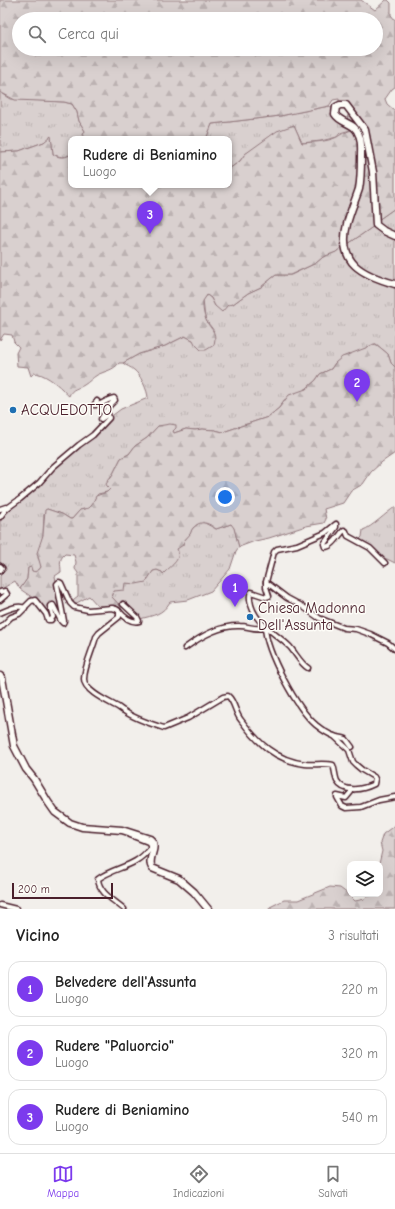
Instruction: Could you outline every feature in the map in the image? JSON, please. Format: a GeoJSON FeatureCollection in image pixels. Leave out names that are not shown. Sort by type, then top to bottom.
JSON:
{"type":"FeatureCollection","features":[{"type":"Feature","properties":{"kind":"street"},"geometry":{"type":"LineString","coordinates":[[395,236],[376,225],[373,172],[365,130],[346,105],[340,105],[336,107],[335,114],[355,128],[360,136],[361,144],[361,177],[346,232],[345,242],[347,254],[356,268],[375,278],[395,284]]}},
{"type":"Feature","properties":{"kind":"street"},"geometry":{"type":"LineString","coordinates":[[0,517],[6,509],[39,483],[53,467],[93,435],[109,418],[108,414],[101,419],[111,403],[114,403],[114,398],[108,399],[96,406],[94,405],[97,401]]}},
{"type":"Feature","properties":{"kind":"street"},"geometry":{"type":"LineString","coordinates":[[0,509],[5,506],[6,509]]}},
{"type":"Feature","properties":{"kind":"street"},"geometry":{"type":"LineString","coordinates":[[308,668],[282,640],[265,627],[254,612],[251,605],[250,593],[253,592],[266,597],[269,596],[266,582],[272,555],[276,550],[297,545],[325,533],[335,524],[337,525],[324,544],[325,547],[329,546],[341,535],[344,530],[348,536],[370,548],[385,563]]}},
{"type":"Feature","properties":{"kind":"street"},"geometry":{"type":"LineString","coordinates":[[0,566],[2,568],[0,571]]}},
{"type":"Feature","properties":{"kind":"street"},"geometry":{"type":"LineString","coordinates":[[0,628],[11,617],[24,610],[24,607],[31,601],[35,600],[46,614],[48,620],[53,617],[50,605],[53,605],[63,623],[62,606],[57,584],[59,582],[61,583],[70,603],[74,607],[88,610],[112,608],[116,609],[124,617],[134,622],[139,621],[138,617],[123,604]]}},
{"type":"Feature","properties":{"kind":"street"},"geometry":{"type":"LineString","coordinates":[[266,582],[287,598],[319,618],[344,628],[356,629],[370,634],[388,643],[395,649]]}},
{"type":"Feature","properties":{"kind":"street"},"geometry":{"type":"LineString","coordinates":[[0,592],[5,591],[7,594],[0,600]]}},
{"type":"Feature","properties":{"kind":"street"},"geometry":{"type":"LineString","coordinates":[[0,613],[13,608],[24,607]]}},
{"type":"Feature","properties":{"kind":"street"},"geometry":{"type":"LineString","coordinates":[[119,611],[119,617],[96,637],[85,671],[84,682],[97,696],[136,717],[164,728],[188,718],[223,697],[228,696],[232,700],[240,719],[265,748],[276,755],[305,764],[332,765],[337,781],[340,785],[351,789],[374,784],[375,779],[353,762],[349,750],[334,736],[323,730],[309,718],[294,697],[273,655],[265,627]]}},
{"type":"Feature","properties":{"kind":"street"},"geometry":{"type":"LineString","coordinates":[[185,648],[202,636],[223,628],[242,626],[260,629],[265,627]]}},
{"type":"Feature","properties":{"kind":"street"},"geometry":{"type":"LineString","coordinates":[[0,676],[2,678],[10,714],[14,746],[26,769],[48,802],[59,814],[76,826],[82,828],[120,830],[150,839],[153,842],[154,848],[150,860],[152,868],[179,879],[194,892],[208,909]]}},
{"type":"Feature","properties":{"kind":"street"},"geometry":{"type":"LineString","coordinates":[[334,736],[346,739],[352,747]]}},
{"type":"Feature","properties":{"kind":"street"},"geometry":{"type":"LineString","coordinates":[[351,789],[351,792],[346,798],[338,795],[337,797],[342,806],[346,808],[361,807],[379,800],[395,797]]}},
{"type":"Feature","properties":{"kind":"street"},"geometry":{"type":"LineString","coordinates":[[120,830],[150,844],[150,848],[136,862],[98,879],[98,885],[103,891],[124,909]]}},
{"type":"Feature","properties":{"kind":"street"},"geometry":{"type":"LineString","coordinates":[[0,905],[16,909]]}},
{"type":"Feature","properties":{"kind":"green space"},"geometry":{"type":"Polygon","coordinates":[[[0,0],[361,0],[375,10],[386,0],[388,0],[391,3],[391,15],[395,20],[395,87],[385,99],[387,104],[395,111],[395,208],[378,220],[367,130],[350,106],[339,103],[339,99],[333,100],[329,106],[280,116],[212,124],[207,136],[82,136],[85,131],[72,104],[64,102],[15,100],[0,92],[0,0]]]}},
{"type":"Feature","properties":{"kind":"green space"},"geometry":{"type":"Polygon","coordinates":[[[0,92],[11,99],[64,102],[72,104],[85,131],[82,136],[68,136],[68,156],[66,157],[53,154],[51,137],[44,142],[19,151],[0,152],[0,92]]]}},
{"type":"Feature","properties":{"kind":"green space"},"geometry":{"type":"Polygon","coordinates":[[[329,106],[332,108],[333,115],[354,129],[340,133],[337,137],[321,141],[302,143],[294,125],[245,154],[240,161],[232,167],[232,136],[207,136],[212,124],[280,116],[329,106]]]}},
{"type":"Feature","properties":{"kind":"green space"},"geometry":{"type":"Polygon","coordinates":[[[351,114],[363,131],[371,172],[374,226],[348,244],[349,225],[361,189],[358,128],[352,122],[347,120],[348,115],[351,114]]]}},
{"type":"Feature","properties":{"kind":"green space"},"geometry":{"type":"Polygon","coordinates":[[[294,125],[302,143],[329,140],[354,129],[359,141],[358,170],[343,246],[336,252],[323,257],[316,263],[290,275],[276,275],[261,287],[248,293],[233,304],[228,305],[222,312],[215,306],[211,298],[207,295],[203,301],[204,313],[206,321],[214,332],[215,340],[214,345],[206,350],[201,350],[193,340],[185,336],[165,346],[139,354],[123,363],[119,363],[115,367],[97,375],[84,385],[73,390],[69,396],[45,376],[34,373],[31,376],[28,367],[17,366],[16,353],[19,347],[14,342],[12,335],[4,334],[0,340],[0,152],[19,151],[44,142],[51,136],[53,154],[62,157],[68,156],[68,188],[232,188],[232,167],[240,161],[245,154],[277,131],[294,125]]]}},
{"type":"Feature","properties":{"kind":"green space"},"geometry":{"type":"Polygon","coordinates":[[[395,208],[395,234],[378,224],[378,220],[395,208]]]}},
{"type":"Feature","properties":{"kind":"green space"},"geometry":{"type":"Polygon","coordinates":[[[374,226],[395,238],[395,281],[375,275],[362,268],[352,259],[349,253],[348,244],[374,226]]]}},
{"type":"Feature","properties":{"kind":"green space"},"geometry":{"type":"Polygon","coordinates":[[[343,246],[357,271],[395,285],[395,367],[391,363],[388,354],[374,344],[335,363],[331,369],[320,374],[306,389],[284,400],[279,408],[268,417],[223,432],[215,430],[186,429],[174,433],[174,429],[158,426],[147,438],[135,446],[129,454],[121,458],[113,474],[107,481],[111,489],[107,492],[98,494],[89,508],[80,510],[72,519],[47,509],[44,515],[43,535],[38,558],[41,565],[40,568],[34,572],[28,568],[27,579],[20,589],[15,581],[0,590],[0,576],[6,570],[3,564],[0,565],[0,522],[5,515],[42,481],[51,470],[93,438],[105,425],[109,418],[121,409],[148,398],[145,387],[139,375],[123,363],[139,354],[165,346],[185,336],[193,340],[214,331],[205,319],[203,300],[207,295],[211,298],[215,306],[233,304],[248,293],[261,287],[276,275],[291,275],[316,263],[323,257],[336,252],[343,246]]]}},
{"type":"Feature","properties":{"kind":"green space"},"geometry":{"type":"Polygon","coordinates":[[[376,344],[388,354],[391,363],[395,367],[395,453],[371,472],[363,484],[351,491],[343,503],[324,509],[326,519],[324,523],[306,526],[239,547],[234,528],[231,524],[216,529],[207,523],[198,524],[192,529],[183,545],[177,549],[178,556],[176,562],[163,574],[157,570],[153,571],[146,582],[136,584],[125,583],[124,590],[114,591],[112,597],[121,607],[98,606],[89,596],[73,604],[74,599],[78,596],[78,573],[75,569],[76,562],[74,555],[65,554],[61,558],[61,572],[55,576],[61,608],[60,612],[53,602],[49,602],[48,607],[51,617],[36,600],[20,589],[27,579],[28,568],[31,567],[32,571],[35,572],[41,567],[37,553],[43,535],[45,510],[47,509],[62,514],[72,519],[80,510],[89,508],[96,496],[107,492],[110,489],[106,484],[121,458],[129,454],[135,446],[147,438],[158,426],[170,424],[176,425],[176,428],[173,431],[174,433],[186,429],[215,430],[223,432],[268,417],[279,408],[289,395],[306,389],[320,374],[331,369],[342,357],[376,344]]]}},
{"type":"Feature","properties":{"kind":"green space"},"geometry":{"type":"Polygon","coordinates":[[[395,507],[395,563],[387,559],[378,559],[373,552],[359,540],[362,537],[363,530],[375,523],[395,507]]]}},
{"type":"Feature","properties":{"kind":"green space"},"geometry":{"type":"Polygon","coordinates":[[[203,522],[216,529],[231,524],[234,527],[239,547],[236,551],[230,569],[211,591],[188,600],[170,602],[161,612],[140,619],[138,614],[121,607],[112,597],[114,591],[125,583],[141,582],[153,571],[157,570],[162,572],[177,549],[190,534],[192,529],[199,523],[203,522]]]}},
{"type":"Feature","properties":{"kind":"green space"},"geometry":{"type":"Polygon","coordinates":[[[395,825],[395,909],[269,909],[270,907],[284,900],[298,900],[330,887],[340,888],[347,893],[347,897],[351,897],[355,901],[365,899],[367,897],[383,897],[383,861],[380,861],[382,851],[380,843],[383,834],[395,825]]]}},
{"type":"Feature","properties":{"kind":"place","name":"Rudere di Beniamino"},"geometry":{"type":"Point","coordinates":[150,234]}},
{"type":"Feature","properties":{"kind":"place","name":"Rudere \"Paluorcio\""},"geometry":{"type":"Point","coordinates":[357,402]}},
{"type":"Feature","properties":{"kind":"place","name":"ACQUEDOTTO"},"geometry":{"type":"Point","coordinates":[13,410]}},
{"type":"Feature","properties":{"kind":"place","name":"Belvedere dell'Assunta"},"geometry":{"type":"Point","coordinates":[235,607]}},
{"type":"Feature","properties":{"kind":"place","name":"Chiesa Madonna Dell'Assunta"},"geometry":{"type":"Point","coordinates":[250,617]}}]}
